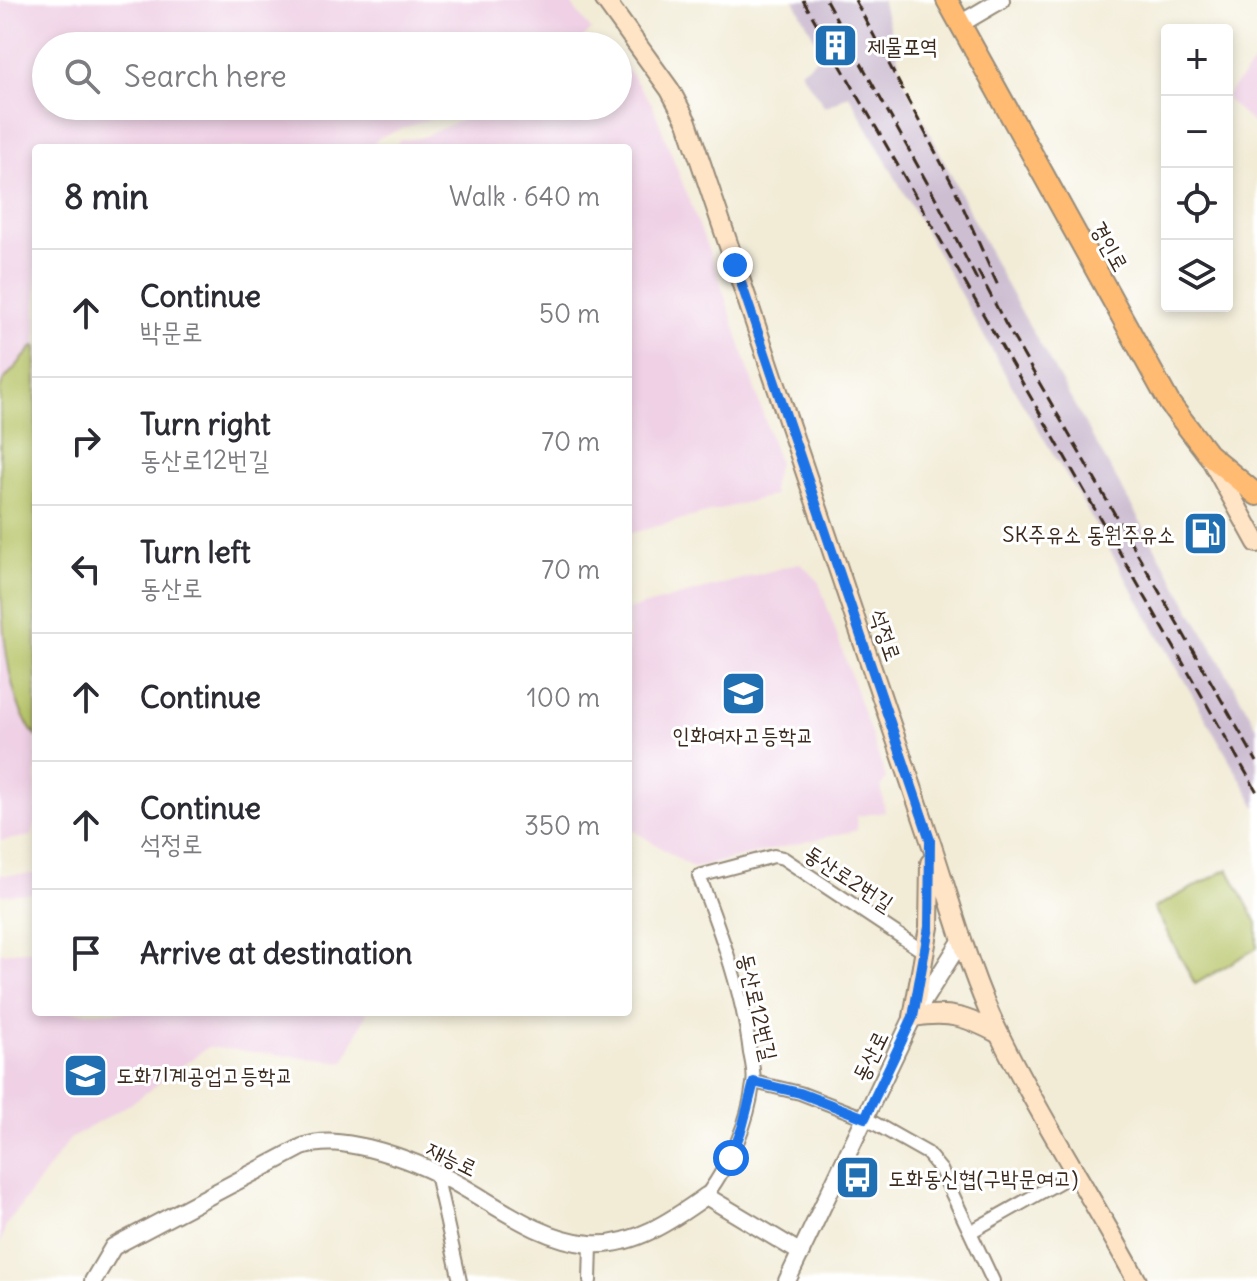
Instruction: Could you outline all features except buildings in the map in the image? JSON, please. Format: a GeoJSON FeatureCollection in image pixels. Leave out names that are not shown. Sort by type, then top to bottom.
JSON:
{"type":"FeatureCollection","features":[{"type":"Feature","properties":{"kind":"main road","name":"석정로"},"geometry":{"type":"LineString","coordinates":[[605,0],[628,32]]}},
{"type":"Feature","properties":{"kind":"main road","name":"경인로"},"geometry":{"type":"LineString","coordinates":[[947,0],[1170,404],[1208,454],[1257,495]]}},
{"type":"Feature","properties":{"kind":"main road","name":"석정로"},"geometry":{"type":"LineString","coordinates":[[632,37],[670,90],[687,122],[930,840],[961,941],[999,1034],[1133,1277]]}},
{"type":"Feature","properties":{"kind":"main road"},"geometry":{"type":"LineString","coordinates":[[1208,454],[1257,543]]}},
{"type":"Feature","properties":{"kind":"main road"},"geometry":{"type":"LineString","coordinates":[[930,840],[929,927],[913,1017],[947,1013],[999,1034]]}},
{"type":"Feature","properties":{"kind":"street"},"geometry":{"type":"LineString","coordinates":[[960,24],[1001,0]]}},
{"type":"Feature","properties":{"kind":"street","name":"동산로2번길"},"geometry":{"type":"LineString","coordinates":[[699,876],[774,856],[783,858],[924,952]]}},
{"type":"Feature","properties":{"kind":"street","name":"동산로12번길"},"geometry":{"type":"LineString","coordinates":[[699,876],[732,973],[748,1037],[754,1082],[800,1093],[865,1118],[908,1141],[934,1161],[972,1231],[993,1281]]}},
{"type":"Feature","properties":{"kind":"street","name":"동산로"},"geometry":{"type":"LineString","coordinates":[[787,1281],[913,1017],[961,941]]}},
{"type":"Feature","properties":{"kind":"street"},"geometry":{"type":"LineString","coordinates":[[754,1082],[731,1158],[706,1196],[801,1253]]}},
{"type":"Feature","properties":{"kind":"street","name":"재능로"},"geometry":{"type":"LineString","coordinates":[[93,1281],[113,1247],[307,1145],[323,1142],[392,1155],[436,1174],[545,1233],[591,1244],[620,1240],[652,1230],[706,1196]]}},
{"type":"Feature","properties":{"kind":"street"},"geometry":{"type":"LineString","coordinates":[[972,1231],[1075,1173]]}},
{"type":"Feature","properties":{"kind":"street"},"geometry":{"type":"LineString","coordinates":[[436,1174],[460,1281]]}},
{"type":"Feature","properties":{"kind":"street"},"geometry":{"type":"LineString","coordinates":[[590,1281],[591,1244]]}},
{"type":"Feature","properties":{"kind":"shaded area"},"geometry":{"type":"Polygon","coordinates":[[[0,0],[568,0],[591,30],[589,32],[32,32],[32,120],[426,120],[380,137],[373,144],[32,144],[32,836],[0,841],[0,0]]]}},
{"type":"Feature","properties":{"kind":"shaded area"},"geometry":{"type":"Polygon","coordinates":[[[794,0],[882,0],[904,81],[1004,281],[1257,727],[1257,808],[1084,505],[1012,386],[849,95],[825,107],[800,71],[823,54],[794,0]]]}},
{"type":"Feature","properties":{"kind":"shaded area"},"geometry":{"type":"Polygon","coordinates":[[[1257,60],[1257,127],[1233,105],[1233,88],[1257,60]]]}},
{"type":"Feature","properties":{"kind":"shaded area"},"geometry":{"type":"Polygon","coordinates":[[[632,76],[652,104],[718,275],[778,461],[772,488],[774,495],[632,533],[632,144],[396,144],[400,140],[420,138],[461,120],[632,120],[632,76]]]}},
{"type":"Feature","properties":{"kind":"shaded area","name":"인화여자고등학교"},"geometry":{"type":"Polygon","coordinates":[[[800,563],[818,580],[886,778],[881,787],[885,812],[857,816],[857,830],[693,868],[632,830],[632,609],[800,563]]]}},
{"type":"Feature","properties":{"kind":"shaded area"},"geometry":{"type":"Polygon","coordinates":[[[32,874],[32,893],[0,895],[0,875],[32,874]]]}},
{"type":"Feature","properties":{"kind":"shaded area","name":"도화기계공업고등학교"},"geometry":{"type":"Polygon","coordinates":[[[32,950],[32,1016],[365,1016],[344,1062],[208,1047],[133,1102],[70,1139],[5,1227],[0,1246],[0,953],[32,950]]]}},
{"type":"Feature","properties":{"kind":"green space"},"geometry":{"type":"Polygon","coordinates":[[[32,348],[32,730],[15,695],[4,637],[0,550],[0,391],[3,381],[32,348]]]}},
{"type":"Feature","properties":{"kind":"green space"},"geometry":{"type":"Polygon","coordinates":[[[1228,869],[1257,923],[1257,948],[1195,984],[1154,908],[1228,869]]]}},
{"type":"Feature","properties":{"kind":"railway"},"geometry":{"type":"LineString","coordinates":[[803,0],[1257,792]]}},
{"type":"Feature","properties":{"kind":"railway"},"geometry":{"type":"LineString","coordinates":[[826,0],[935,197],[978,282]]}},
{"type":"Feature","properties":{"kind":"railway"},"geometry":{"type":"LineString","coordinates":[[855,0],[954,187],[998,286]]}},
{"type":"Feature","properties":{"kind":"railway"},"geometry":{"type":"LineString","coordinates":[[978,271],[1257,762]]}},
{"type":"Feature","properties":{"kind":"place","name":"제물포역"},"geometry":{"type":"Point","coordinates":[836,46]}},
{"type":"Feature","properties":{"kind":"place","name":"SK주유소 동원주유소"},"geometry":{"type":"Point","coordinates":[1206,534]}},
{"type":"Feature","properties":{"kind":"place","name":"인화여자고등학교"},"geometry":{"type":"Point","coordinates":[743,694]}},
{"type":"Feature","properties":{"kind":"place","name":"도화기계공업고등학교"},"geometry":{"type":"Point","coordinates":[85,1075]}},
{"type":"Feature","properties":{"kind":"place","name":"도화동신협(구박문여고)"},"geometry":{"type":"Point","coordinates":[857,1178]}},
{"type":"Feature","properties":{"kind":"route"},"geometry":{"type":"LineString","coordinates":[[731,1158],[754,1082],[800,1093],[865,1118],[913,1017],[929,927],[931,893],[930,840],[735,265]]}}]}
